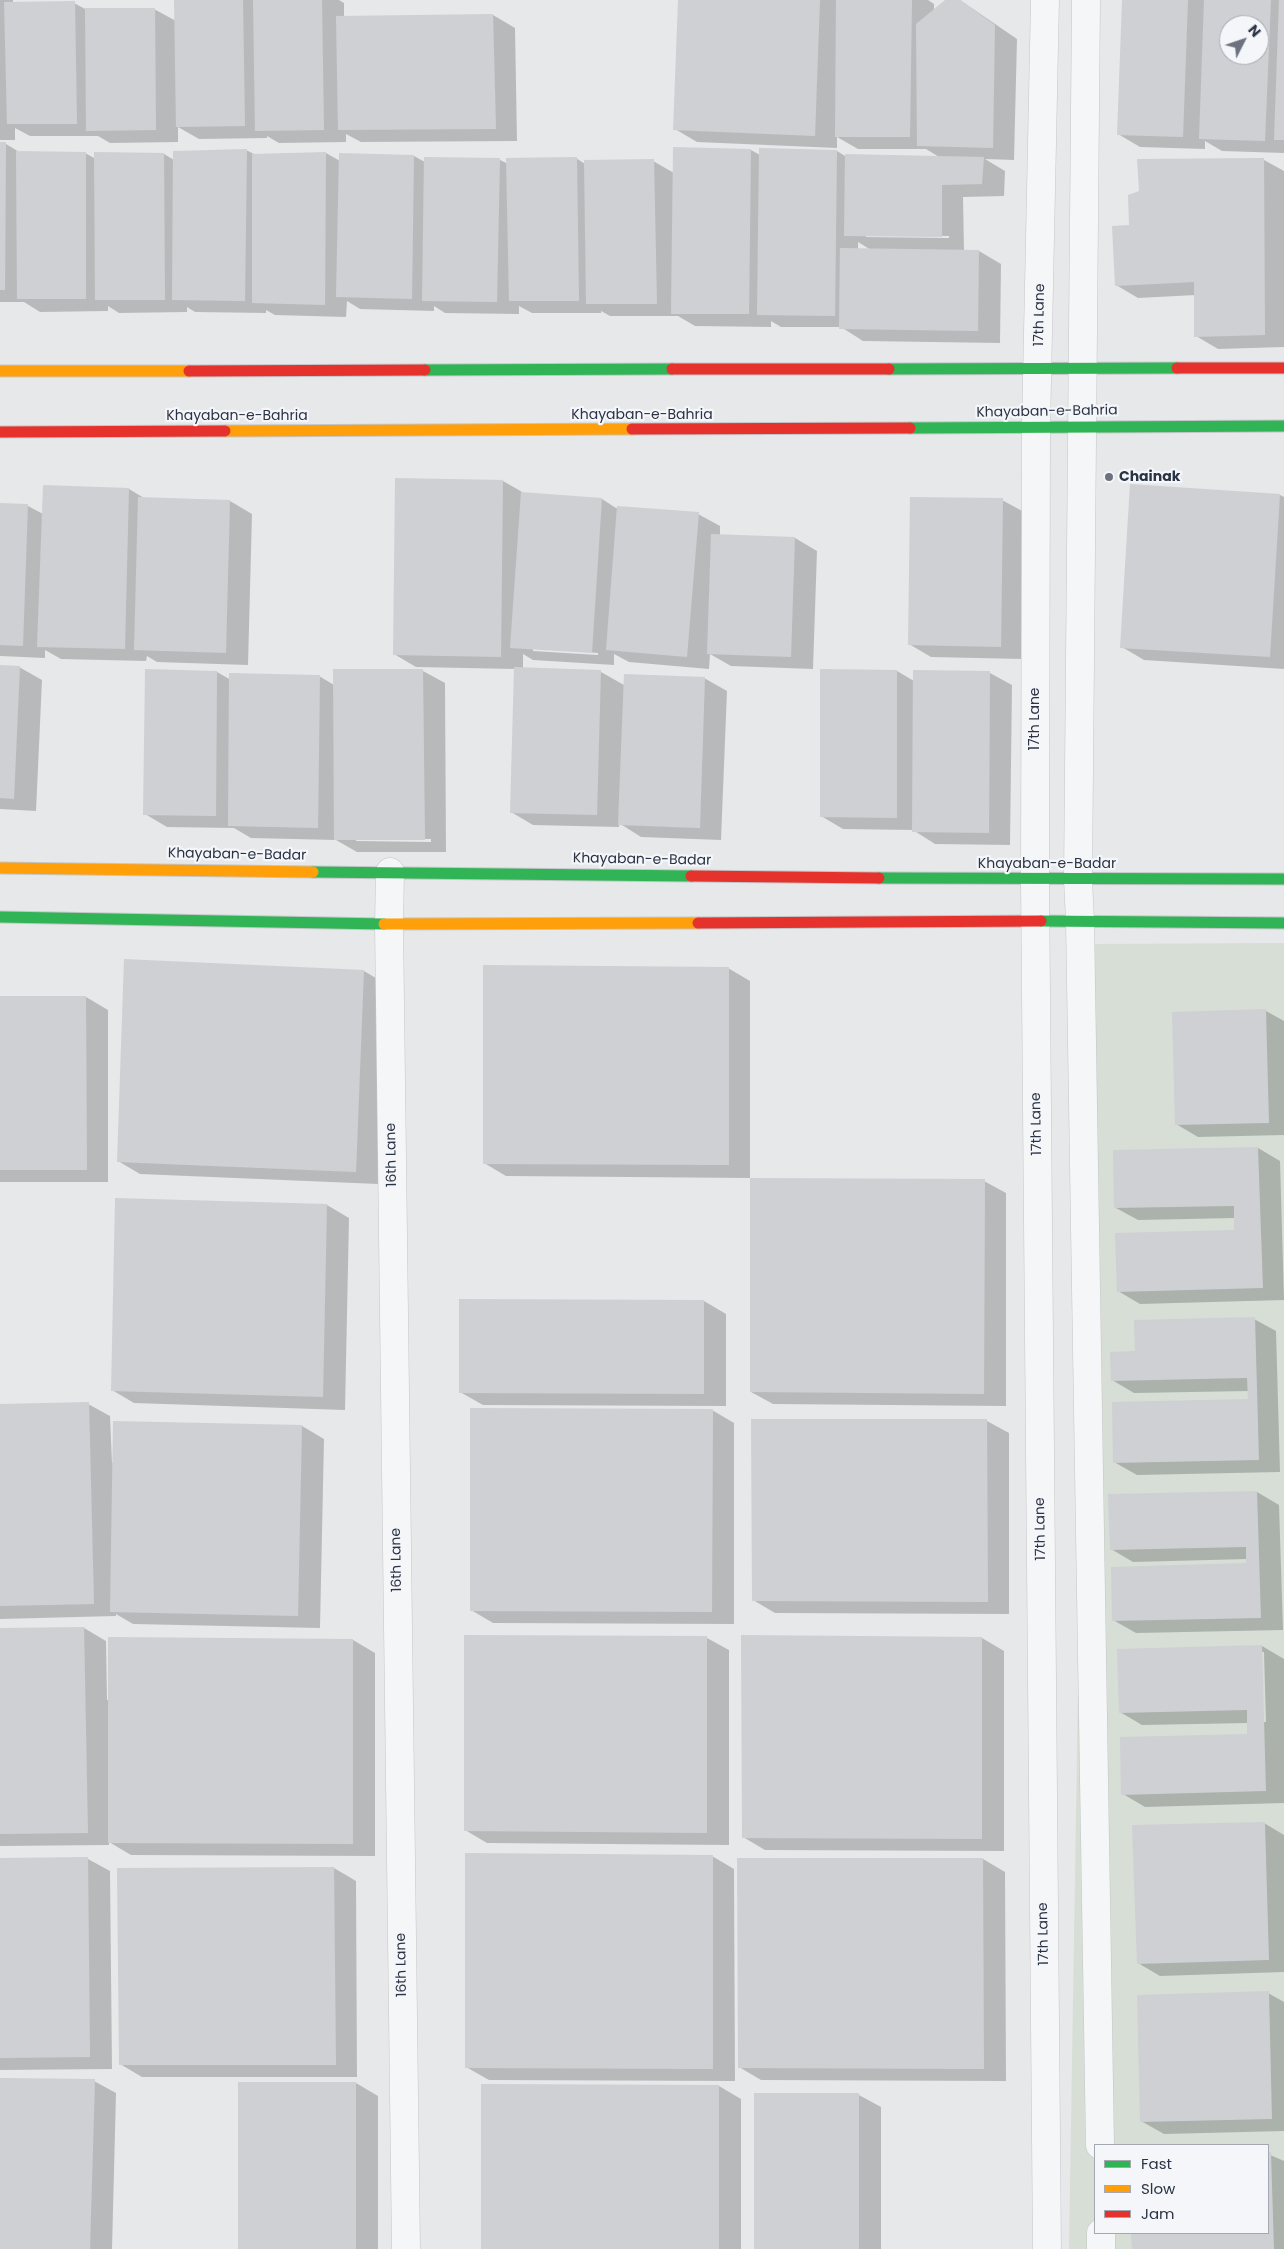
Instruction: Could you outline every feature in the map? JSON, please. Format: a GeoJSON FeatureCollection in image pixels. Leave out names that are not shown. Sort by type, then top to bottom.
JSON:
{"type":"FeatureCollection","features":[{"type":"Feature","properties":{"kind":"main road"},"geometry":{"type":"LineString","coordinates":[[0,371],[1284,368]]}},
{"type":"Feature","properties":{"kind":"main road","name":"Khayaban-e-Bahria"},"geometry":{"type":"LineString","coordinates":[[0,432],[1036,428],[1081,425],[1284,426]]}},
{"type":"Feature","properties":{"kind":"main road","name":"Khayaban-e-Badar"},"geometry":{"type":"LineString","coordinates":[[0,868],[1035,880],[1284,879]]}},
{"type":"Feature","properties":{"kind":"main road"},"geometry":{"type":"LineString","coordinates":[[0,917],[389,924],[1035,921],[1284,922]]}},
{"type":"Feature","properties":{"kind":"street","name":"17th Lane"},"geometry":{"type":"LineString","coordinates":[[1045,0],[1039,370],[1036,428],[1035,921],[1047,2249]]}},
{"type":"Feature","properties":{"kind":"street"},"geometry":{"type":"LineString","coordinates":[[1086,0],[1078,879],[1100,2144]]}},
{"type":"Feature","properties":{"kind":"street","name":"16th Lane"},"geometry":{"type":"LineString","coordinates":[[390,872],[389,924],[406,2249]]}},
{"type":"Feature","properties":{"kind":"street"},"geometry":{"type":"LineString","coordinates":[[1101,2234],[1102,2249]]}},
{"type":"Feature","properties":{"kind":"shaded area"},"geometry":{"type":"Polygon","coordinates":[[[1284,943],[1284,2249],[1069,2249],[1090,944],[1284,943]]]}},
{"type":"Feature","properties":{"kind":"building"},"geometry":{"type":"Polygon","coordinates":[[[174,0],[243,0],[245,126],[176,127],[174,0]]]}},
{"type":"Feature","properties":{"kind":"building"},"geometry":{"type":"Polygon","coordinates":[[[253,0],[322,0],[324,130],[255,131],[253,0]]]}},
{"type":"Feature","properties":{"kind":"building"},"geometry":{"type":"Polygon","coordinates":[[[678,0],[820,0],[815,136],[673,130],[678,0]]]}},
{"type":"Feature","properties":{"kind":"building"},"geometry":{"type":"Polygon","coordinates":[[[836,0],[912,0],[910,137],[835,137],[836,0]]]}},
{"type":"Feature","properties":{"kind":"building"},"geometry":{"type":"Polygon","coordinates":[[[945,0],[960,0],[995,25],[993,148],[917,146],[916,24],[945,0]]]}},
{"type":"Feature","properties":{"kind":"building"},"geometry":{"type":"Polygon","coordinates":[[[1122,0],[1188,0],[1183,137],[1117,135],[1122,0]]]}},
{"type":"Feature","properties":{"kind":"building"},"geometry":{"type":"Polygon","coordinates":[[[1204,0],[1271,0],[1269,47],[1269,15],[1219,15],[1219,65],[1268,65],[1265,141],[1199,139],[1204,0]]]}},
{"type":"Feature","properties":{"kind":"building"},"geometry":{"type":"Polygon","coordinates":[[[1279,0],[1284,0],[1284,140],[1274,140],[1279,0]]]}},
{"type":"Feature","properties":{"kind":"building"},"geometry":{"type":"Polygon","coordinates":[[[75,1],[77,124],[7,124],[4,2],[75,1]]]}},
{"type":"Feature","properties":{"kind":"building"},"geometry":{"type":"Polygon","coordinates":[[[85,8],[155,8],[156,130],[86,131],[85,8]]]}},
{"type":"Feature","properties":{"kind":"building"},"geometry":{"type":"Polygon","coordinates":[[[493,14],[496,129],[338,130],[336,16],[493,14]]]}},
{"type":"Feature","properties":{"kind":"building"},"geometry":{"type":"Polygon","coordinates":[[[0,142],[6,142],[5,290],[0,290],[0,142]]]}},
{"type":"Feature","properties":{"kind":"building"},"geometry":{"type":"Polygon","coordinates":[[[673,147],[751,149],[749,314],[671,314],[673,147]]]}},
{"type":"Feature","properties":{"kind":"building"},"geometry":{"type":"Polygon","coordinates":[[[759,148],[837,150],[835,316],[757,315],[759,148]]]}},
{"type":"Feature","properties":{"kind":"building"},"geometry":{"type":"Polygon","coordinates":[[[247,149],[245,301],[172,300],[173,151],[247,149]]]}},
{"type":"Feature","properties":{"kind":"building"},"geometry":{"type":"Polygon","coordinates":[[[16,151],[86,152],[86,299],[17,299],[16,151]]]}},
{"type":"Feature","properties":{"kind":"building"},"geometry":{"type":"Polygon","coordinates":[[[94,152],[164,153],[165,300],[95,300],[94,152]]]}},
{"type":"Feature","properties":{"kind":"building"},"geometry":{"type":"Polygon","coordinates":[[[326,152],[325,305],[252,303],[252,154],[326,152]]]}},
{"type":"Feature","properties":{"kind":"building"},"geometry":{"type":"Polygon","coordinates":[[[339,153],[414,155],[412,299],[336,297],[339,153]]]}},
{"type":"Feature","properties":{"kind":"building"},"geometry":{"type":"Polygon","coordinates":[[[845,154],[984,157],[982,184],[942,185],[942,237],[844,236],[845,154]]]}},
{"type":"Feature","properties":{"kind":"building"},"geometry":{"type":"Polygon","coordinates":[[[424,157],[500,158],[497,302],[422,301],[424,157]]]}},
{"type":"Feature","properties":{"kind":"building"},"geometry":{"type":"Polygon","coordinates":[[[577,157],[579,301],[509,301],[506,158],[577,157]]]}},
{"type":"Feature","properties":{"kind":"building"},"geometry":{"type":"Polygon","coordinates":[[[1264,158],[1265,335],[1194,337],[1194,282],[1115,286],[1112,226],[1129,225],[1128,195],[1139,191],[1137,159],[1264,158]]]}},
{"type":"Feature","properties":{"kind":"building"},"geometry":{"type":"Polygon","coordinates":[[[654,159],[657,304],[586,304],[584,160],[654,159]]]}},
{"type":"Feature","properties":{"kind":"building"},"geometry":{"type":"Polygon","coordinates":[[[840,248],[979,250],[978,331],[839,329],[840,248]]]}},
{"type":"Feature","properties":{"kind":"building"},"geometry":{"type":"Polygon","coordinates":[[[395,478],[503,480],[501,657],[393,655],[395,478]]]}},
{"type":"Feature","properties":{"kind":"building"},"geometry":{"type":"Polygon","coordinates":[[[1130,484],[1280,494],[1270,657],[1120,648],[1130,484]]]}},
{"type":"Feature","properties":{"kind":"building"},"geometry":{"type":"Polygon","coordinates":[[[43,485],[129,488],[125,649],[37,647],[43,485]]]}},
{"type":"Feature","properties":{"kind":"building"},"geometry":{"type":"Polygon","coordinates":[[[521,492],[602,498],[592,653],[510,648],[521,492]]]}},
{"type":"Feature","properties":{"kind":"building"},"geometry":{"type":"Polygon","coordinates":[[[138,497],[230,500],[226,653],[134,650],[138,497]]]}},
{"type":"Feature","properties":{"kind":"building"},"geometry":{"type":"Polygon","coordinates":[[[910,497],[1003,498],[1001,647],[908,645],[910,497]]]}},
{"type":"Feature","properties":{"kind":"building"},"geometry":{"type":"Polygon","coordinates":[[[0,503],[28,504],[23,646],[0,645],[0,503]]]}},
{"type":"Feature","properties":{"kind":"building"},"geometry":{"type":"Polygon","coordinates":[[[617,506],[699,512],[687,657],[606,650],[617,506]]]}},
{"type":"Feature","properties":{"kind":"building"},"geometry":{"type":"Polygon","coordinates":[[[711,534],[795,537],[791,657],[707,654],[711,534]]]}},
{"type":"Feature","properties":{"kind":"building"},"geometry":{"type":"Polygon","coordinates":[[[0,665],[20,666],[14,799],[0,798],[0,665]]]}},
{"type":"Feature","properties":{"kind":"building"},"geometry":{"type":"Polygon","coordinates":[[[514,667],[601,670],[597,815],[510,813],[514,667]]]}},
{"type":"Feature","properties":{"kind":"building"},"geometry":{"type":"Polygon","coordinates":[[[145,669],[217,671],[216,816],[143,815],[145,669]]]}},
{"type":"Feature","properties":{"kind":"building"},"geometry":{"type":"Polygon","coordinates":[[[333,669],[423,669],[425,840],[334,840],[333,669]]]}},
{"type":"Feature","properties":{"kind":"building"},"geometry":{"type":"Polygon","coordinates":[[[820,669],[897,670],[897,818],[820,817],[820,669]]]}},
{"type":"Feature","properties":{"kind":"building"},"geometry":{"type":"Polygon","coordinates":[[[913,670],[990,671],[989,833],[912,832],[913,670]]]}},
{"type":"Feature","properties":{"kind":"building"},"geometry":{"type":"Polygon","coordinates":[[[229,673],[320,675],[318,828],[228,826],[229,673]]]}},
{"type":"Feature","properties":{"kind":"building"},"geometry":{"type":"Polygon","coordinates":[[[624,674],[705,677],[700,828],[618,825],[624,674]]]}},
{"type":"Feature","properties":{"kind":"building"},"geometry":{"type":"Polygon","coordinates":[[[124,959],[364,970],[356,1172],[117,1162],[124,959]]]}},
{"type":"Feature","properties":{"kind":"building"},"geometry":{"type":"Polygon","coordinates":[[[483,965],[729,967],[729,1165],[483,1164],[483,965]]]}},
{"type":"Feature","properties":{"kind":"building"},"geometry":{"type":"Polygon","coordinates":[[[0,996],[86,996],[87,1170],[0,1170],[0,996]]]}},
{"type":"Feature","properties":{"kind":"building"},"geometry":{"type":"Polygon","coordinates":[[[1266,1009],[1269,1123],[1175,1125],[1172,1012],[1266,1009]]]}},
{"type":"Feature","properties":{"kind":"building"},"geometry":{"type":"Polygon","coordinates":[[[1258,1147],[1263,1288],[1117,1292],[1115,1233],[1234,1230],[1234,1206],[1114,1208],[1113,1150],[1258,1147]]]}},
{"type":"Feature","properties":{"kind":"building"},"geometry":{"type":"Polygon","coordinates":[[[750,1178],[985,1179],[984,1394],[750,1392],[750,1178]]]}},
{"type":"Feature","properties":{"kind":"building"},"geometry":{"type":"Polygon","coordinates":[[[115,1198],[327,1204],[323,1397],[111,1391],[115,1198]]]}},
{"type":"Feature","properties":{"kind":"building"},"geometry":{"type":"Polygon","coordinates":[[[459,1299],[704,1300],[704,1394],[459,1393],[459,1299]]]}},
{"type":"Feature","properties":{"kind":"building"},"geometry":{"type":"Polygon","coordinates":[[[1255,1317],[1259,1460],[1113,1463],[1112,1402],[1248,1399],[1247,1378],[1111,1381],[1110,1352],[1135,1351],[1134,1320],[1255,1317]]]}},
{"type":"Feature","properties":{"kind":"building"},"geometry":{"type":"Polygon","coordinates":[[[89,1402],[94,1604],[0,1606],[0,1404],[89,1402]]]}},
{"type":"Feature","properties":{"kind":"building"},"geometry":{"type":"Polygon","coordinates":[[[470,1408],[713,1409],[712,1612],[470,1611],[470,1408]]]}},
{"type":"Feature","properties":{"kind":"building"},"geometry":{"type":"Polygon","coordinates":[[[751,1419],[987,1419],[988,1602],[752,1601],[751,1419]]]}},
{"type":"Feature","properties":{"kind":"building"},"geometry":{"type":"Polygon","coordinates":[[[113,1421],[302,1425],[298,1616],[110,1612],[113,1421]]]}},
{"type":"Feature","properties":{"kind":"building"},"geometry":{"type":"Polygon","coordinates":[[[1257,1491],[1261,1618],[1112,1621],[1111,1567],[1246,1563],[1246,1547],[1110,1550],[1108,1494],[1257,1491]]]}},
{"type":"Feature","properties":{"kind":"building"},"geometry":{"type":"Polygon","coordinates":[[[84,1627],[88,1833],[0,1834],[0,1628],[84,1627]]]}},
{"type":"Feature","properties":{"kind":"building"},"geometry":{"type":"Polygon","coordinates":[[[464,1635],[707,1636],[707,1833],[464,1831],[464,1635]]]}},
{"type":"Feature","properties":{"kind":"building"},"geometry":{"type":"Polygon","coordinates":[[[741,1635],[982,1637],[982,1839],[742,1838],[741,1635]]]}},
{"type":"Feature","properties":{"kind":"building"},"geometry":{"type":"Polygon","coordinates":[[[108,1637],[353,1639],[353,1844],[108,1843],[108,1637]]]}},
{"type":"Feature","properties":{"kind":"building"},"geometry":{"type":"Polygon","coordinates":[[[1262,1645],[1266,1791],[1121,1795],[1120,1737],[1247,1734],[1247,1710],[1119,1713],[1117,1649],[1262,1645]]]}},
{"type":"Feature","properties":{"kind":"building"},"geometry":{"type":"Polygon","coordinates":[[[1265,1822],[1269,1960],[1137,1964],[1132,1825],[1265,1822]]]}},
{"type":"Feature","properties":{"kind":"building"},"geometry":{"type":"Polygon","coordinates":[[[465,1853],[713,1855],[713,2069],[465,2068],[465,1853]]]}},
{"type":"Feature","properties":{"kind":"building"},"geometry":{"type":"Polygon","coordinates":[[[88,1857],[90,2057],[0,2058],[0,1858],[88,1857]]]}},
{"type":"Feature","properties":{"kind":"building"},"geometry":{"type":"Polygon","coordinates":[[[737,1858],[983,1858],[984,2069],[738,2068],[737,1858]]]}},
{"type":"Feature","properties":{"kind":"building"},"geometry":{"type":"Polygon","coordinates":[[[334,1867],[336,2065],[119,2065],[117,1868],[334,1867]]]}},
{"type":"Feature","properties":{"kind":"building"},"geometry":{"type":"Polygon","coordinates":[[[1269,1991],[1272,2119],[1140,2122],[1137,1995],[1269,1991]]]}},
{"type":"Feature","properties":{"kind":"building"},"geometry":{"type":"Polygon","coordinates":[[[0,2078],[95,2079],[90,2249],[0,2249],[0,2078]]]}},
{"type":"Feature","properties":{"kind":"building"},"geometry":{"type":"Polygon","coordinates":[[[238,2082],[356,2082],[356,2249],[238,2249],[238,2082]]]}},
{"type":"Feature","properties":{"kind":"building"},"geometry":{"type":"Polygon","coordinates":[[[481,2084],[719,2085],[719,2249],[481,2249],[481,2084]]]}},
{"type":"Feature","properties":{"kind":"building"},"geometry":{"type":"Polygon","coordinates":[[[754,2093],[859,2093],[859,2249],[754,2249],[754,2093]]]}},
{"type":"Feature","properties":{"kind":"building"},"geometry":{"type":"Polygon","coordinates":[[[1269,2152],[1271,2152],[1274,2249],[1132,2249],[1131,2234],[1269,2234],[1269,2152]]]}},
{"type":"Feature","properties":{"kind":"traffic: fast"},"geometry":{"type":"LineString","coordinates":[[889,369],[1177,368]]}},
{"type":"Feature","properties":{"kind":"traffic: fast"},"geometry":{"type":"LineString","coordinates":[[425,370],[672,369]]}},
{"type":"Feature","properties":{"kind":"traffic: fast"},"geometry":{"type":"LineString","coordinates":[[910,428],[1284,426]]}},
{"type":"Feature","properties":{"kind":"traffic: fast"},"geometry":{"type":"LineString","coordinates":[[313,872],[691,876]]}},
{"type":"Feature","properties":{"kind":"traffic: fast"},"geometry":{"type":"LineString","coordinates":[[879,878],[1284,879]]}},
{"type":"Feature","properties":{"kind":"traffic: fast"},"geometry":{"type":"LineString","coordinates":[[0,917],[384,924]]}},
{"type":"Feature","properties":{"kind":"traffic: fast"},"geometry":{"type":"LineString","coordinates":[[1041,921],[1284,923]]}},
{"type":"Feature","properties":{"kind":"traffic: slow"},"geometry":{"type":"LineString","coordinates":[[0,371],[189,371]]}},
{"type":"Feature","properties":{"kind":"traffic: slow"},"geometry":{"type":"LineString","coordinates":[[225,431],[632,429]]}},
{"type":"Feature","properties":{"kind":"traffic: slow"},"geometry":{"type":"LineString","coordinates":[[0,868],[313,872]]}},
{"type":"Feature","properties":{"kind":"traffic: slow"},"geometry":{"type":"LineString","coordinates":[[384,924],[698,923]]}},
{"type":"Feature","properties":{"kind":"traffic: jam"},"geometry":{"type":"LineString","coordinates":[[1177,368],[1284,368]]}},
{"type":"Feature","properties":{"kind":"traffic: jam"},"geometry":{"type":"LineString","coordinates":[[672,369],[889,369]]}},
{"type":"Feature","properties":{"kind":"traffic: jam"},"geometry":{"type":"LineString","coordinates":[[189,371],[425,370]]}},
{"type":"Feature","properties":{"kind":"traffic: jam"},"geometry":{"type":"LineString","coordinates":[[632,429],[910,428]]}},
{"type":"Feature","properties":{"kind":"traffic: jam"},"geometry":{"type":"LineString","coordinates":[[0,432],[225,431]]}},
{"type":"Feature","properties":{"kind":"traffic: jam"},"geometry":{"type":"LineString","coordinates":[[691,876],[879,878]]}},
{"type":"Feature","properties":{"kind":"traffic: jam"},"geometry":{"type":"LineString","coordinates":[[698,923],[1041,921]]}},
{"type":"Feature","properties":{"kind":"place","name":"Chainak"},"geometry":{"type":"Point","coordinates":[1109,477]}}]}
